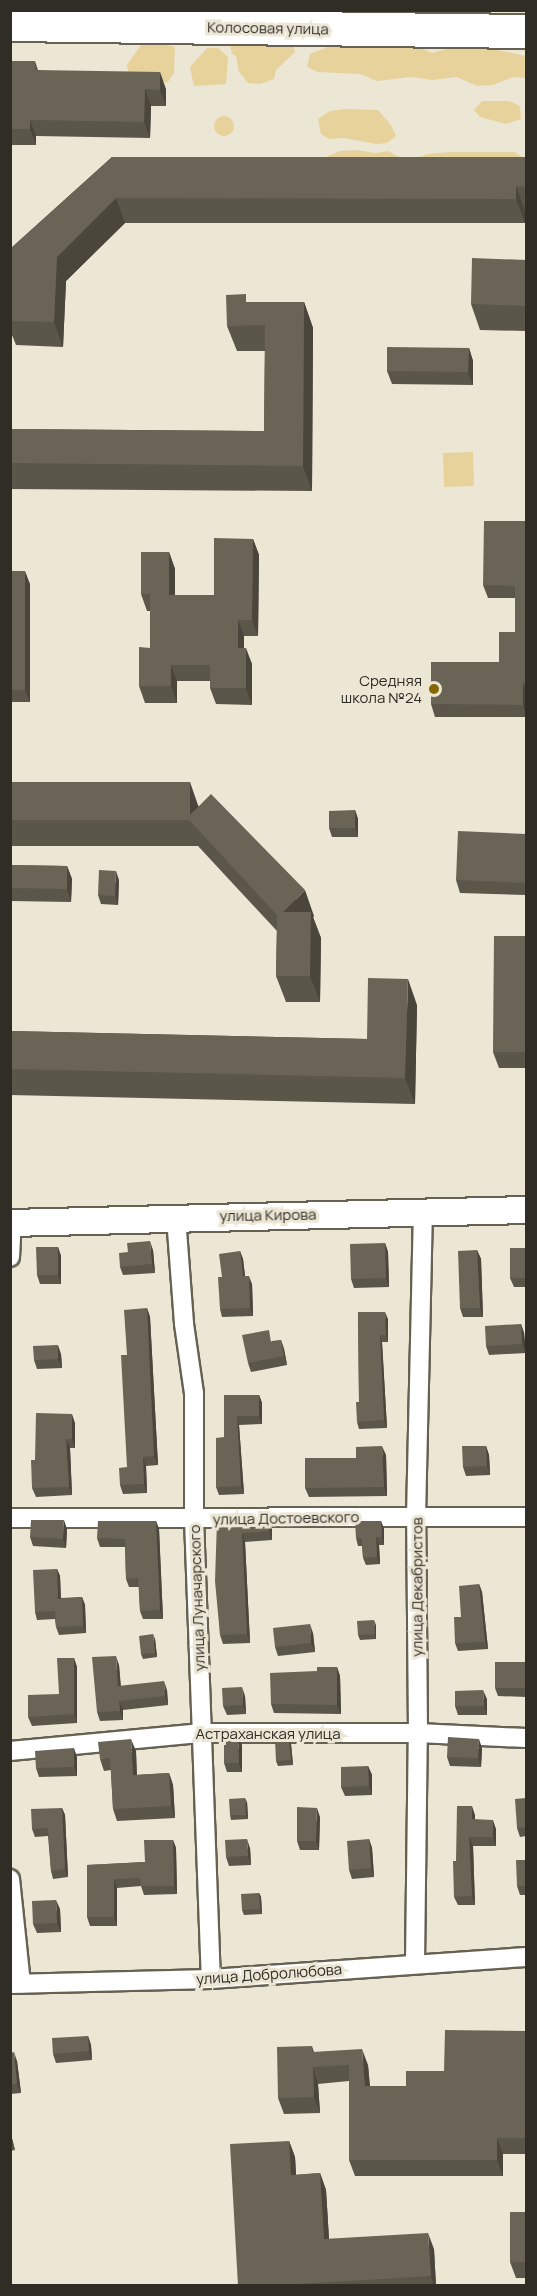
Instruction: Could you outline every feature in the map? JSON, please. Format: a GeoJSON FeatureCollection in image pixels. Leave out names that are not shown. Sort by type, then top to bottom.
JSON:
{"type":"FeatureCollection","features":[{"type":"Feature","properties":{"kind":"highway","name":"Колосовая улица"},"geometry":{"type":"LineString","coordinates":[[10,24],[526,32]]}},
{"type":"Feature","properties":{"kind":"main road","name":"улица Кирова"},"geometry":{"type":"LineString","coordinates":[[11,1223],[176,1217],[526,1210]]}},
{"type":"Feature","properties":{"kind":"street","name":"улица Декабристов"},"geometry":{"type":"LineString","coordinates":[[415,1963],[418,1733],[416,1517],[423,1212]]}},
{"type":"Feature","properties":{"kind":"street","name":"улица Луначарского"},"geometry":{"type":"LineString","coordinates":[[176,1217],[184,1324],[194,1393],[194,1519],[211,1979]]}},
{"type":"Feature","properties":{"kind":"street"},"geometry":{"type":"LineString","coordinates":[[10,1257],[11,1223]]}},
{"type":"Feature","properties":{"kind":"street","name":"улица Достоевского"},"geometry":{"type":"LineString","coordinates":[[10,1518],[526,1517]]}},
{"type":"Feature","properties":{"kind":"street","name":"Астраханская улица"},"geometry":{"type":"LineString","coordinates":[[10,1751],[202,1733],[418,1733],[526,1738]]}},
{"type":"Feature","properties":{"kind":"street"},"geometry":{"type":"LineString","coordinates":[[10,1879],[16,1983]]}},
{"type":"Feature","properties":{"kind":"street","name":"улица Добролюбова"},"geometry":{"type":"LineString","coordinates":[[16,1983],[211,1979],[526,1957]]}},
{"type":"Feature","properties":{"kind":"shaded area"},"geometry":{"type":"Polygon","coordinates":[[[244,38],[258,44],[293,43],[295,52],[276,70],[274,79],[260,84],[248,83],[239,72],[236,56],[232,54],[230,45],[244,38]]]}},
{"type":"Feature","properties":{"kind":"shaded area"},"geometry":{"type":"Polygon","coordinates":[[[157,42],[175,47],[174,73],[168,82],[152,84],[129,75],[127,65],[141,45],[157,42]]]}},
{"type":"Feature","properties":{"kind":"shaded area"},"geometry":{"type":"Polygon","coordinates":[[[340,42],[416,46],[432,53],[446,49],[488,48],[526,56],[526,78],[513,77],[493,85],[477,86],[457,77],[432,80],[411,77],[377,81],[360,74],[318,72],[307,67],[310,54],[340,42]]]}},
{"type":"Feature","properties":{"kind":"shaded area"},"geometry":{"type":"Polygon","coordinates":[[[207,48],[218,48],[228,57],[226,84],[194,86],[190,67],[207,48]]]}},
{"type":"Feature","properties":{"kind":"shaded area"},"geometry":{"type":"Polygon","coordinates":[[[482,101],[509,101],[520,106],[521,119],[506,124],[480,117],[474,110],[482,101]]]}},
{"type":"Feature","properties":{"kind":"shaded area"},"geometry":{"type":"Polygon","coordinates":[[[378,110],[391,125],[396,136],[387,143],[376,144],[344,138],[329,139],[321,134],[318,119],[330,111],[378,110]]]}},
{"type":"Feature","properties":{"kind":"shaded area"},"geometry":{"type":"Polygon","coordinates":[[[224,116],[231,119],[234,126],[231,133],[224,136],[217,133],[214,126],[217,119],[224,116]]]}},
{"type":"Feature","properties":{"kind":"shaded area"},"geometry":{"type":"Polygon","coordinates":[[[355,150],[376,153],[388,151],[401,158],[417,158],[428,154],[449,152],[515,152],[522,157],[321,159],[340,151],[355,150]]]}},
{"type":"Feature","properties":{"kind":"shaded area"},"geometry":{"type":"Polygon","coordinates":[[[473,452],[474,486],[444,487],[443,453],[473,452]]]}},
{"type":"Feature","properties":{"kind":"building"},"geometry":{"type":"Polygon","coordinates":[[[10,61],[35,61],[35,70],[160,72],[160,90],[145,89],[144,122],[30,120],[30,129],[10,129],[10,61]]]}},
{"type":"Feature","properties":{"kind":"building"},"geometry":{"type":"Polygon","coordinates":[[[112,157],[526,157],[526,187],[516,186],[516,199],[116,198],[57,257],[54,322],[10,321],[10,249],[112,157]]]}},
{"type":"Feature","properties":{"kind":"building"},"geometry":{"type":"Polygon","coordinates":[[[472,258],[526,260],[526,306],[471,304],[472,258]]]}},
{"type":"Feature","properties":{"kind":"building"},"geometry":{"type":"Polygon","coordinates":[[[246,294],[246,302],[304,302],[303,466],[10,463],[10,429],[264,431],[265,325],[227,326],[226,295],[246,294]]]}},
{"type":"Feature","properties":{"kind":"building"},"geometry":{"type":"Polygon","coordinates":[[[387,347],[469,348],[468,372],[387,371],[387,347]]]}},
{"type":"Feature","properties":{"kind":"building"},"geometry":{"type":"Polygon","coordinates":[[[484,521],[526,521],[526,683],[523,683],[523,705],[431,704],[431,662],[499,662],[499,632],[515,632],[515,586],[483,585],[484,521]]]}},
{"type":"Feature","properties":{"kind":"building"},"geometry":{"type":"Polygon","coordinates":[[[214,538],[253,539],[252,620],[238,620],[238,648],[246,648],[246,688],[210,688],[210,665],[171,665],[171,686],[139,686],[139,647],[150,648],[150,594],[141,594],[141,552],[169,552],[169,595],[214,595],[214,538]]]}},
{"type":"Feature","properties":{"kind":"building"},"geometry":{"type":"Polygon","coordinates":[[[10,571],[25,571],[25,690],[10,690],[10,571]]]}},
{"type":"Feature","properties":{"kind":"building"},"geometry":{"type":"Polygon","coordinates":[[[10,782],[190,782],[190,815],[211,794],[305,890],[283,912],[311,912],[310,976],[276,976],[277,915],[189,820],[10,820],[10,782]]]}},
{"type":"Feature","properties":{"kind":"building"},"geometry":{"type":"Polygon","coordinates":[[[355,810],[355,828],[329,828],[329,811],[355,810]]]}},
{"type":"Feature","properties":{"kind":"building"},"geometry":{"type":"Polygon","coordinates":[[[458,831],[526,834],[526,883],[456,880],[458,831]]]}},
{"type":"Feature","properties":{"kind":"building"},"geometry":{"type":"Polygon","coordinates":[[[10,865],[67,866],[67,889],[10,888],[10,865]]]}},
{"type":"Feature","properties":{"kind":"building"},"geometry":{"type":"Polygon","coordinates":[[[99,870],[116,871],[115,896],[98,895],[99,870]]]}},
{"type":"Feature","properties":{"kind":"building"},"geometry":{"type":"Polygon","coordinates":[[[494,936],[526,936],[526,1052],[493,1052],[494,936]]]}},
{"type":"Feature","properties":{"kind":"building"},"geometry":{"type":"Polygon","coordinates":[[[368,978],[408,979],[405,1078],[10,1069],[10,1031],[367,1039],[368,978]]]}},
{"type":"Feature","properties":{"kind":"building"},"geometry":{"type":"Polygon","coordinates":[[[150,1241],[152,1264],[120,1267],[119,1253],[128,1252],[127,1243],[150,1241]]]}},
{"type":"Feature","properties":{"kind":"building"},"geometry":{"type":"Polygon","coordinates":[[[385,1243],[386,1278],[351,1279],[350,1244],[385,1243]]]}},
{"type":"Feature","properties":{"kind":"building"},"geometry":{"type":"Polygon","coordinates":[[[36,1247],[58,1247],[58,1275],[37,1275],[36,1247]]]}},
{"type":"Feature","properties":{"kind":"building"},"geometry":{"type":"Polygon","coordinates":[[[510,1248],[526,1248],[526,1278],[510,1278],[510,1248]]]}},
{"type":"Feature","properties":{"kind":"building"},"geometry":{"type":"Polygon","coordinates":[[[477,1250],[480,1308],[460,1308],[458,1251],[477,1250]]]}},
{"type":"Feature","properties":{"kind":"building"},"geometry":{"type":"Polygon","coordinates":[[[240,1251],[243,1276],[249,1276],[250,1308],[220,1309],[218,1277],[222,1277],[219,1254],[240,1251]]]}},
{"type":"Feature","properties":{"kind":"building"},"geometry":{"type":"Polygon","coordinates":[[[147,1308],[154,1456],[143,1457],[144,1484],[120,1485],[119,1468],[127,1467],[121,1355],[127,1355],[124,1310],[147,1308]]]}},
{"type":"Feature","properties":{"kind":"building"},"geometry":{"type":"Polygon","coordinates":[[[358,1312],[385,1312],[386,1335],[380,1335],[384,1420],[357,1422],[356,1402],[359,1402],[358,1312]]]}},
{"type":"Feature","properties":{"kind":"building"},"geometry":{"type":"Polygon","coordinates":[[[521,1324],[522,1344],[486,1346],[485,1326],[521,1324]]]}},
{"type":"Feature","properties":{"kind":"building"},"geometry":{"type":"Polygon","coordinates":[[[269,1330],[271,1342],[281,1340],[284,1356],[248,1363],[242,1335],[269,1330]]]}},
{"type":"Feature","properties":{"kind":"building"},"geometry":{"type":"Polygon","coordinates":[[[58,1345],[58,1359],[34,1360],[33,1346],[58,1345]]]}},
{"type":"Feature","properties":{"kind":"building"},"geometry":{"type":"Polygon","coordinates":[[[224,1395],[259,1395],[259,1416],[237,1416],[241,1486],[216,1487],[216,1438],[224,1437],[224,1395]]]}},
{"type":"Feature","properties":{"kind":"building"},"geometry":{"type":"Polygon","coordinates":[[[36,1413],[72,1414],[72,1439],[66,1439],[69,1487],[32,1488],[31,1460],[35,1460],[36,1413]]]}},
{"type":"Feature","properties":{"kind":"building"},"geometry":{"type":"Polygon","coordinates":[[[382,1446],[384,1487],[305,1488],[305,1458],[356,1458],[356,1447],[382,1446]]]}},
{"type":"Feature","properties":{"kind":"building"},"geometry":{"type":"Polygon","coordinates":[[[462,1446],[486,1446],[487,1466],[463,1467],[462,1446]]]}},
{"type":"Feature","properties":{"kind":"building"},"geometry":{"type":"Polygon","coordinates":[[[31,1520],[64,1520],[63,1539],[30,1537],[31,1520]]]}},
{"type":"Feature","properties":{"kind":"building"},"geometry":{"type":"Polygon","coordinates":[[[217,1520],[269,1520],[269,1531],[242,1533],[247,1634],[220,1635],[215,1581],[217,1520]]]}},
{"type":"Feature","properties":{"kind":"building"},"geometry":{"type":"Polygon","coordinates":[[[98,1521],[156,1521],[160,1610],[140,1611],[138,1578],[126,1579],[125,1539],[97,1538],[98,1521]]]}},
{"type":"Feature","properties":{"kind":"building"},"geometry":{"type":"Polygon","coordinates":[[[355,1521],[381,1521],[382,1537],[376,1537],[377,1557],[363,1558],[362,1538],[356,1538],[355,1521]]]}},
{"type":"Feature","properties":{"kind":"building"},"geometry":{"type":"Polygon","coordinates":[[[57,1569],[58,1599],[82,1597],[83,1626],[56,1627],[55,1611],[35,1612],[33,1570],[57,1569]]]}},
{"type":"Feature","properties":{"kind":"building"},"geometry":{"type":"Polygon","coordinates":[[[479,1584],[485,1642],[455,1643],[454,1617],[461,1617],[459,1586],[479,1584]]]}},
{"type":"Feature","properties":{"kind":"building"},"geometry":{"type":"Polygon","coordinates":[[[374,1620],[375,1634],[358,1635],[357,1621],[374,1620]]]}},
{"type":"Feature","properties":{"kind":"building"},"geometry":{"type":"Polygon","coordinates":[[[310,1624],[311,1643],[275,1647],[273,1628],[310,1624]]]}},
{"type":"Feature","properties":{"kind":"building"},"geometry":{"type":"Polygon","coordinates":[[[153,1634],[155,1653],[141,1654],[139,1636],[153,1634]]]}},
{"type":"Feature","properties":{"kind":"building"},"geometry":{"type":"Polygon","coordinates":[[[116,1656],[118,1686],[164,1681],[165,1696],[119,1701],[120,1711],[97,1712],[92,1657],[116,1656]]]}},
{"type":"Feature","properties":{"kind":"building"},"geometry":{"type":"Polygon","coordinates":[[[57,1658],[74,1658],[74,1714],[28,1717],[28,1695],[59,1694],[57,1658]]]}},
{"type":"Feature","properties":{"kind":"building"},"geometry":{"type":"Polygon","coordinates":[[[495,1662],[526,1662],[526,1688],[495,1688],[495,1662]]]}},
{"type":"Feature","properties":{"kind":"building"},"geometry":{"type":"Polygon","coordinates":[[[317,1667],[337,1667],[337,1705],[271,1704],[270,1673],[317,1671],[317,1667]]]}},
{"type":"Feature","properties":{"kind":"building"},"geometry":{"type":"Polygon","coordinates":[[[242,1687],[243,1705],[223,1706],[222,1688],[242,1687]]]}},
{"type":"Feature","properties":{"kind":"building"},"geometry":{"type":"Polygon","coordinates":[[[483,1690],[484,1706],[455,1706],[455,1691],[483,1690]]]}},
{"type":"Feature","properties":{"kind":"building"},"geometry":{"type":"Polygon","coordinates":[[[238,1736],[239,1763],[224,1763],[224,1737],[238,1736]]]}},
{"type":"Feature","properties":{"kind":"building"},"geometry":{"type":"Polygon","coordinates":[[[448,1737],[479,1739],[478,1758],[447,1757],[448,1737]]]}},
{"type":"Feature","properties":{"kind":"building"},"geometry":{"type":"Polygon","coordinates":[[[131,1739],[133,1775],[169,1773],[171,1806],[113,1809],[110,1758],[100,1759],[98,1742],[131,1739]]]}},
{"type":"Feature","properties":{"kind":"building"},"geometry":{"type":"Polygon","coordinates":[[[275,1740],[289,1740],[291,1760],[276,1761],[275,1740]]]}},
{"type":"Feature","properties":{"kind":"building"},"geometry":{"type":"Polygon","coordinates":[[[74,1748],[74,1767],[36,1768],[35,1751],[74,1748]]]}},
{"type":"Feature","properties":{"kind":"building"},"geometry":{"type":"Polygon","coordinates":[[[368,1766],[369,1786],[341,1787],[341,1767],[368,1766]]]}},
{"type":"Feature","properties":{"kind":"building"},"geometry":{"type":"Polygon","coordinates":[[[245,1798],[246,1815],[230,1815],[229,1799],[245,1798]]]}},
{"type":"Feature","properties":{"kind":"building"},"geometry":{"type":"Polygon","coordinates":[[[526,1798],[526,1827],[517,1828],[515,1799],[526,1798]]]}},
{"type":"Feature","properties":{"kind":"building"},"geometry":{"type":"Polygon","coordinates":[[[457,1806],[472,1806],[472,1819],[493,1820],[493,1837],[469,1837],[472,1896],[454,1897],[453,1861],[456,1861],[457,1806]]]}},
{"type":"Feature","properties":{"kind":"building"},"geometry":{"type":"Polygon","coordinates":[[[297,1807],[317,1808],[316,1841],[297,1841],[297,1807]]]}},
{"type":"Feature","properties":{"kind":"building"},"geometry":{"type":"Polygon","coordinates":[[[62,1808],[65,1869],[51,1871],[48,1828],[32,1829],[31,1809],[62,1808]]]}},
{"type":"Feature","properties":{"kind":"building"},"geometry":{"type":"Polygon","coordinates":[[[247,1839],[248,1856],[226,1857],[225,1840],[247,1839]]]}},
{"type":"Feature","properties":{"kind":"building"},"geometry":{"type":"Polygon","coordinates":[[[369,1839],[371,1868],[349,1870],[347,1841],[369,1839]]]}},
{"type":"Feature","properties":{"kind":"building"},"geometry":{"type":"Polygon","coordinates":[[[144,1840],[173,1840],[174,1886],[141,1886],[140,1878],[114,1879],[114,1917],[87,1917],[87,1865],[145,1862],[144,1840]]]}},
{"type":"Feature","properties":{"kind":"building"},"geometry":{"type":"Polygon","coordinates":[[[516,1860],[526,1860],[526,1886],[517,1886],[516,1860]]]}},
{"type":"Feature","properties":{"kind":"building"},"geometry":{"type":"Polygon","coordinates":[[[259,1893],[260,1909],[242,1910],[241,1894],[259,1893]]]}},
{"type":"Feature","properties":{"kind":"building"},"geometry":{"type":"Polygon","coordinates":[[[56,1900],[57,1923],[33,1924],[32,1901],[56,1900]]]}},
{"type":"Feature","properties":{"kind":"building"},"geometry":{"type":"Polygon","coordinates":[[[445,2030],[526,2031],[526,2138],[497,2138],[497,2160],[349,2160],[349,2065],[313,2067],[314,2097],[278,2098],[277,2047],[312,2046],[312,2052],[362,2049],[365,2086],[406,2086],[406,2071],[444,2071],[445,2030]]]}},
{"type":"Feature","properties":{"kind":"building"},"geometry":{"type":"Polygon","coordinates":[[[88,2036],[89,2051],[53,2054],[52,2038],[88,2036]]]}},
{"type":"Feature","properties":{"kind":"building"},"geometry":{"type":"Polygon","coordinates":[[[14,2052],[17,2084],[10,2085],[10,2053],[14,2052]]]}},
{"type":"Feature","properties":{"kind":"building"},"geometry":{"type":"Polygon","coordinates":[[[289,2141],[291,2175],[320,2173],[324,2239],[428,2233],[431,2276],[238,2286],[230,2144],[289,2141]]]}},
{"type":"Feature","properties":{"kind":"building"},"geometry":{"type":"Polygon","coordinates":[[[510,2212],[526,2212],[526,2262],[510,2262],[510,2212]]]}},
{"type":"Feature","properties":{"kind":"place","name":"Средняя школа №24"},"geometry":{"type":"Point","coordinates":[434,689]}}]}
